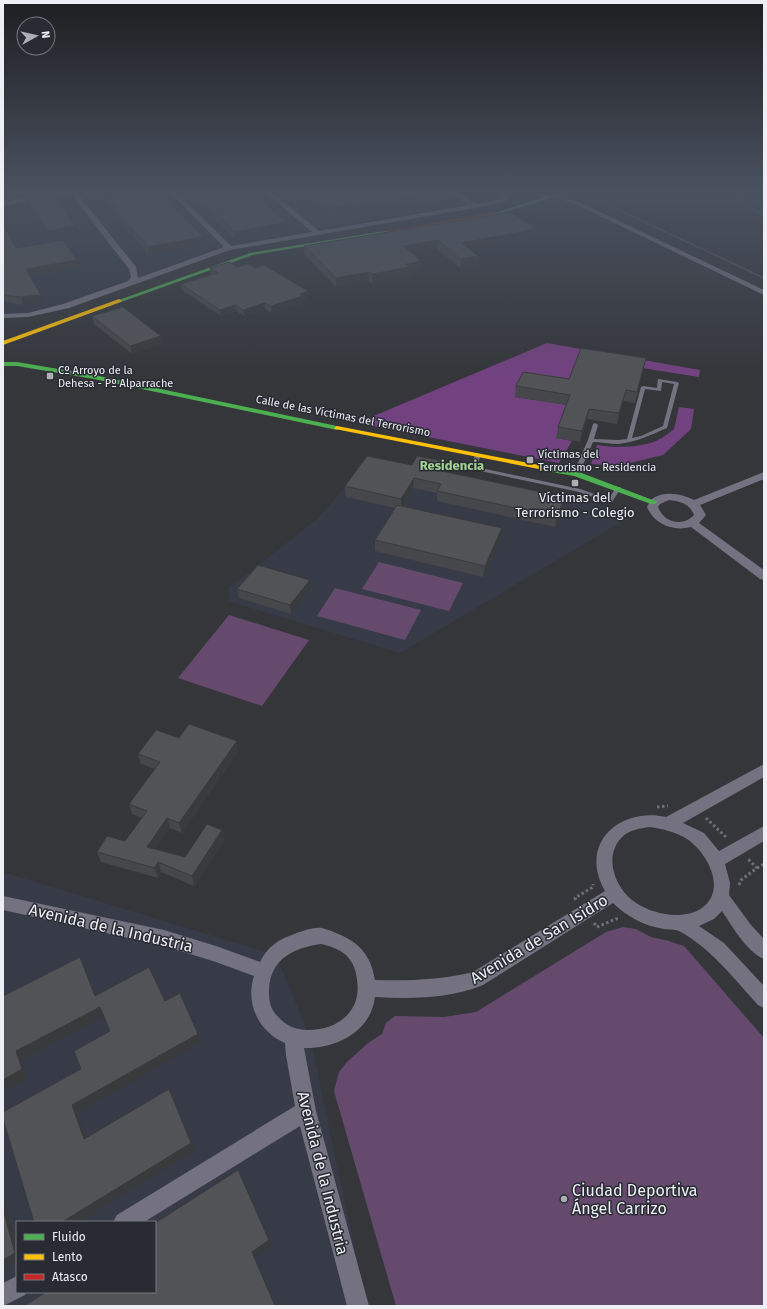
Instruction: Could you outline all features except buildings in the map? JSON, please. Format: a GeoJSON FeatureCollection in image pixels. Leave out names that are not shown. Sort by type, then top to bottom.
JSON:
{"type":"FeatureCollection","features":[{"type":"Feature","properties":{"kind":"street"},"geometry":{"type":"LineString","coordinates":[[120,252],[133,269],[135,277],[130,284]]}},
{"type":"Feature","properties":{"kind":"street"},"geometry":{"type":"LineString","coordinates":[[3,316],[28,315],[66,306],[218,252]]}},
{"type":"Feature","properties":{"kind":"street"},"geometry":{"type":"LineString","coordinates":[[3,336],[243,252]]}},
{"type":"Feature","properties":{"kind":"street"},"geometry":{"type":"LineString","coordinates":[[3,343],[252,254],[263,252]]}},
{"type":"Feature","properties":{"kind":"street"},"geometry":{"type":"LineString","coordinates":[[679,252],[764,293]]}},
{"type":"Feature","properties":{"kind":"street"},"geometry":{"type":"LineString","coordinates":[[696,252],[764,285]]}},
{"type":"Feature","properties":{"kind":"street"},"geometry":{"type":"LineString","coordinates":[[133,269],[146,273],[160,273]]}},
{"type":"Feature","properties":{"kind":"street","name":"Calle de las Víctimas del Terrorismo"},"geometry":{"type":"LineString","coordinates":[[3,364],[17,364],[94,377],[346,430],[576,474],[654,502]]}},
{"type":"Feature","properties":{"kind":"street","name":"Calle de las Víctimas del Terrorismo"},"geometry":{"type":"LineString","coordinates":[[3,367],[24,366]]}},
{"type":"Feature","properties":{"kind":"street"},"geometry":{"type":"LineString","coordinates":[[694,504],[764,476]]}},
{"type":"Feature","properties":{"kind":"street"},"geometry":{"type":"LineString","coordinates":[[678,497],[694,504],[699,509],[700,515],[698,520],[684,525],[674,525],[665,522],[657,518],[652,512],[654,502],[660,498],[678,497]]}},
{"type":"Feature","properties":{"kind":"street"},"geometry":{"type":"LineString","coordinates":[[692,523],[764,576]]}},
{"type":"Feature","properties":{"kind":"street"},"geometry":{"type":"LineString","coordinates":[[669,824],[764,770]]}},
{"type":"Feature","properties":{"kind":"street"},"geometry":{"type":"LineString","coordinates":[[650,821],[669,824],[684,829],[697,837],[717,860],[723,878],[721,896],[713,909],[700,919],[670,924],[645,917],[633,911],[615,894],[606,876],[603,859],[607,844],[617,832],[632,824],[650,821]]}},
{"type":"Feature","properties":{"kind":"street"},"geometry":{"type":"LineString","coordinates":[[717,860],[764,834]]}},
{"type":"Feature","properties":{"kind":"street","name":"Avenida de San Isidro"},"geometry":{"type":"LineString","coordinates":[[367,988],[415,990],[456,986],[477,979],[585,911],[615,894]]}},
{"type":"Feature","properties":{"kind":"street"},"geometry":{"type":"LineString","coordinates":[[721,896],[745,931],[764,951]]}},
{"type":"Feature","properties":{"kind":"street","name":"Avenida de la Industria"},"geometry":{"type":"LineString","coordinates":[[3,904],[164,938],[216,954],[264,972]]}},
{"type":"Feature","properties":{"kind":"street"},"geometry":{"type":"LineString","coordinates":[[682,923],[718,949],[764,999]]}},
{"type":"Feature","properties":{"kind":"street"},"geometry":{"type":"LineString","coordinates":[[321,936],[338,941],[352,950],[362,963],[367,980],[367,988],[367,997],[360,1013],[348,1027],[333,1037],[315,1041],[294,1038],[275,1028],[264,1011],[259,992],[264,972],[273,956],[287,945],[303,938],[321,936]]}},
{"type":"Feature","properties":{"kind":"street","name":"Avenida de la Industria"},"geometry":{"type":"LineString","coordinates":[[294,1038],[295,1055],[306,1111],[358,1306]]}},
{"type":"Feature","properties":{"kind":"street"},"geometry":{"type":"LineString","coordinates":[[126,1221],[306,1111]]}},
{"type":"Feature","properties":{"kind":"street"},"geometry":{"type":"LineString","coordinates":[[3,1295],[16,1288]]}},
{"type":"Feature","properties":{"kind":"lane"},"geometry":{"type":"LineString","coordinates":[[591,440],[618,442],[629,440],[643,437],[665,427],[677,383],[660,380],[659,390],[643,387],[629,440]]}},
{"type":"Feature","properties":{"kind":"lane"},"geometry":{"type":"LineString","coordinates":[[576,474],[591,440],[595,425]]}},
{"type":"Feature","properties":{"kind":"lane"},"geometry":{"type":"LineString","coordinates":[[478,455],[473,468],[580,491],[610,501],[618,488]]}},
{"type":"Feature","properties":{"kind":"path"},"geometry":{"type":"LineString","coordinates":[[708,252],[764,278]]}},
{"type":"Feature","properties":{"kind":"path"},"geometry":{"type":"LineString","coordinates":[[651,808],[671,806]]}},
{"type":"Feature","properties":{"kind":"path"},"geometry":{"type":"LineString","coordinates":[[696,808],[757,868]]}},
{"type":"Feature","properties":{"kind":"path"},"geometry":{"type":"LineString","coordinates":[[738,888],[741,880],[764,864]]}},
{"type":"Feature","properties":{"kind":"path"},"geometry":{"type":"LineString","coordinates":[[593,880],[593,887],[575,898],[597,927],[616,919],[624,920]]}},
{"type":"Feature","properties":{"kind":"shaded area"},"geometry":{"type":"Polygon","coordinates":[[[3,252],[213,252],[55,308],[3,319],[3,252]]]}},
{"type":"Feature","properties":{"kind":"shaded area"},"geometry":{"type":"Polygon","coordinates":[[[547,343],[700,370],[699,377],[579,358],[568,389],[515,397],[568,405],[556,438],[572,441],[559,463],[357,423],[547,343]]]}},
{"type":"Feature","properties":{"kind":"shaded area"},"geometry":{"type":"Polygon","coordinates":[[[679,407],[694,409],[691,429],[663,455],[618,466],[591,464],[597,445],[612,447],[636,446],[658,440],[674,429],[679,407]]]}},
{"type":"Feature","properties":{"kind":"shaded area"},"geometry":{"type":"Polygon","coordinates":[[[384,459],[635,514],[400,653],[228,601],[229,588],[316,520],[343,490],[352,476],[369,464],[384,459]]]}},
{"type":"Feature","properties":{"kind":"shaded area"},"geometry":{"type":"Polygon","coordinates":[[[379,562],[463,583],[449,611],[362,589],[379,562]]]}},
{"type":"Feature","properties":{"kind":"shaded area"},"geometry":{"type":"Polygon","coordinates":[[[335,588],[421,610],[405,640],[317,616],[335,588]]]}},
{"type":"Feature","properties":{"kind":"shaded area"},"geometry":{"type":"Polygon","coordinates":[[[229,615],[309,640],[262,706],[178,678],[229,615]]]}},
{"type":"Feature","properties":{"kind":"shaded area"},"geometry":{"type":"Polygon","coordinates":[[[3,872],[276,955],[310,1037],[367,1306],[3,1306],[3,872]]]}},
{"type":"Feature","properties":{"kind":"shaded area","name":"Ciudad Deportiva Ángel Carrizo"},"geometry":{"type":"Polygon","coordinates":[[[623,927],[636,929],[651,937],[684,946],[764,1038],[764,1306],[396,1306],[334,1091],[339,1072],[347,1062],[368,1043],[382,1034],[386,1023],[395,1016],[444,1017],[476,1012],[606,932],[623,927]]]}},
{"type":"Feature","properties":{"kind":"traffic: fast"},"geometry":{"type":"LineString","coordinates":[[119,301],[252,254],[264,252]]}},
{"type":"Feature","properties":{"kind":"traffic: fast"},"geometry":{"type":"LineString","coordinates":[[3,364],[17,364],[94,377],[337,428]]}},
{"type":"Feature","properties":{"kind":"traffic: fast"},"geometry":{"type":"LineString","coordinates":[[549,469],[576,474],[654,502]]}},
{"type":"Feature","properties":{"kind":"traffic: slow"},"geometry":{"type":"LineString","coordinates":[[3,343],[119,301]]}},
{"type":"Feature","properties":{"kind":"traffic: slow"},"geometry":{"type":"LineString","coordinates":[[337,428],[549,469]]}},
{"type":"Feature","properties":{"kind":"place","name":"Cº Arroyo de la Dehesa - Pº Alparrache"},"geometry":{"type":"Point","coordinates":[50,376]}},
{"type":"Feature","properties":{"kind":"place","name":"Víctimas del Terrorismo - Residencia"},"geometry":{"type":"Point","coordinates":[530,460]}},
{"type":"Feature","properties":{"kind":"place","name":"Víctimas del Terrorismo - Colegio"},"geometry":{"type":"Point","coordinates":[575,483]}},
{"type":"Feature","properties":{"kind":"place","name":"Ciudad Deportiva Ángel Carrizo"},"geometry":{"type":"Point","coordinates":[564,1199]}},
{"type":"Feature","properties":{"kind":"district","name":"Residencia"},"geometry":{"type":"Point","coordinates":[452,465]}}]}
